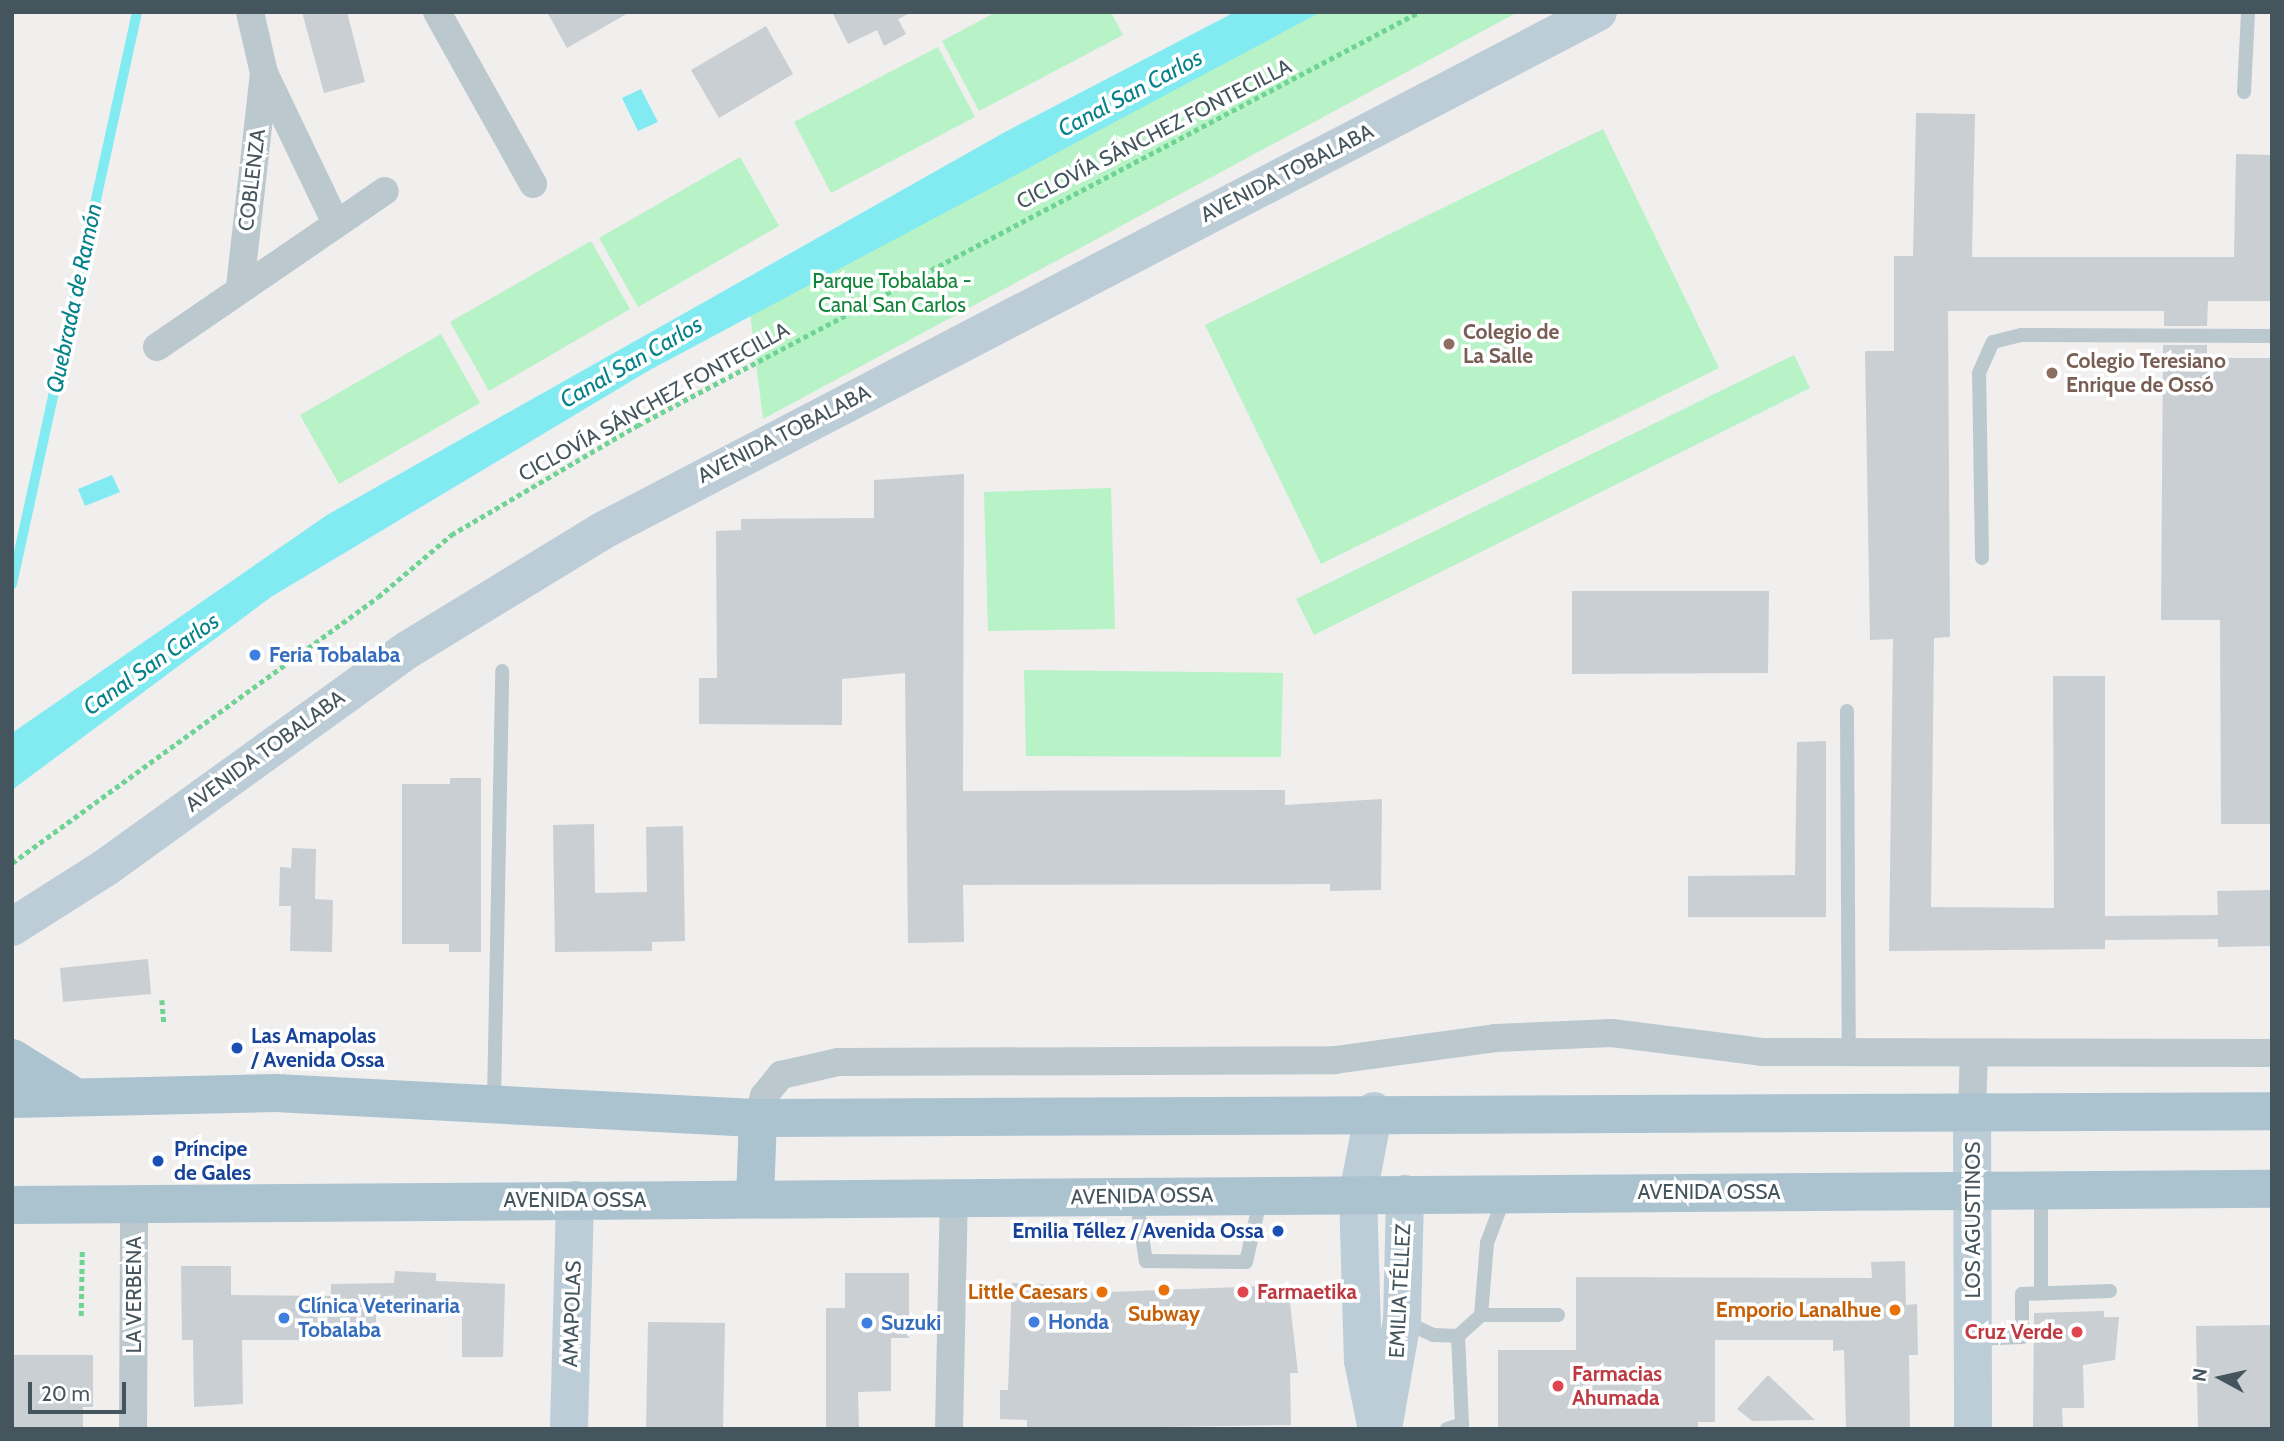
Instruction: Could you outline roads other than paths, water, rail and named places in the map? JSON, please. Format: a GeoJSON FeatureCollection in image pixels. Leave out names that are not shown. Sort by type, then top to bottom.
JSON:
{"type":"FeatureCollection","features":[{"type":"Feature","properties":{"kind":"main road","name":"AVENIDA TOBALABA"},"geometry":{"type":"LineString","coordinates":[[12,927],[105,868],[409,649],[602,531],[1598,12]]}},
{"type":"Feature","properties":{"kind":"main road"},"geometry":{"type":"LineString","coordinates":[[12,1058],[75,1097]]}},
{"type":"Feature","properties":{"kind":"main road"},"geometry":{"type":"LineString","coordinates":[[12,1099],[276,1093],[494,1101],[758,1118],[1374,1111],[2272,1111]]}},
{"type":"Feature","properties":{"kind":"main road","name":"EMILIA TÉLLEZ"},"geometry":{"type":"LineString","coordinates":[[1374,1111],[1358,1194],[1363,1361],[1377,1429]]}},
{"type":"Feature","properties":{"kind":"main road","name":"LOS AGUSTINOS"},"geometry":{"type":"LineString","coordinates":[[1972,1112],[1973,1429]]}},
{"type":"Feature","properties":{"kind":"main road"},"geometry":{"type":"LineString","coordinates":[[755,1199],[758,1118]]}},
{"type":"Feature","properties":{"kind":"main road","name":"AVENIDA OSSA"},"geometry":{"type":"LineString","coordinates":[[12,1205],[134,1202],[2272,1189]]}},
{"type":"Feature","properties":{"kind":"main road","name":"EMILIA TÉLLEZ"},"geometry":{"type":"LineString","coordinates":[[1382,1429],[1402,1320],[1405,1194]]}},
{"type":"Feature","properties":{"kind":"main road","name":"AMAPOLAS"},"geometry":{"type":"LineString","coordinates":[[569,1429],[575,1199]]}},
{"type":"Feature","properties":{"kind":"street","name":"COBLENZA"},"geometry":{"type":"LineString","coordinates":[[250,12],[264,73],[336,223]]}},
{"type":"Feature","properties":{"kind":"street"},"geometry":{"type":"LineString","coordinates":[[437,12],[533,184]]}},
{"type":"Feature","properties":{"kind":"street","name":"COBLENZA"},"geometry":{"type":"LineString","coordinates":[[240,287],[264,73]]}},
{"type":"Feature","properties":{"kind":"street"},"geometry":{"type":"LineString","coordinates":[[157,347],[240,287],[385,191]]}},
{"type":"Feature","properties":{"kind":"street"},"geometry":{"type":"LineString","coordinates":[[758,1118],[764,1096],[781,1075],[838,1062],[1335,1059],[1495,1038],[1612,1033],[1762,1052],[2272,1053]]}},
{"type":"Feature","properties":{"kind":"street","name":"LOS AGUSTINOS"},"geometry":{"type":"LineString","coordinates":[[1972,1112],[1973,1053]]}},
{"type":"Feature","properties":{"kind":"street"},"geometry":{"type":"LineString","coordinates":[[949,1429],[954,1198]]}},
{"type":"Feature","properties":{"kind":"street","name":"LA VERBENA"},"geometry":{"type":"LineString","coordinates":[[133,1429],[134,1202]]}},
{"type":"Feature","properties":{"kind":"lane"},"geometry":{"type":"LineString","coordinates":[[2244,92],[2248,12]]}},
{"type":"Feature","properties":{"kind":"lane"},"geometry":{"type":"LineString","coordinates":[[1982,558],[1979,373],[1993,342],[2021,335],[2272,336]]}},
{"type":"Feature","properties":{"kind":"lane"},"geometry":{"type":"LineString","coordinates":[[494,1101],[502,671]]}},
{"type":"Feature","properties":{"kind":"lane"},"geometry":{"type":"LineString","coordinates":[[1847,711],[1849,1052]]}},
{"type":"Feature","properties":{"kind":"lane"},"geometry":{"type":"LineString","coordinates":[[2041,1190],[2041,1293]]}},
{"type":"Feature","properties":{"kind":"lane"},"geometry":{"type":"LineString","coordinates":[[1481,1315],[1487,1243],[1506,1193]]}},
{"type":"Feature","properties":{"kind":"lane"},"geometry":{"type":"LineString","coordinates":[[1136,1196],[1146,1261],[1246,1262],[1262,1195]]}},
{"type":"Feature","properties":{"kind":"lane"},"geometry":{"type":"LineString","coordinates":[[1973,1339],[2022,1337],[2022,1294],[2110,1292]]}},
{"type":"Feature","properties":{"kind":"lane"},"geometry":{"type":"LineString","coordinates":[[1402,1320],[1433,1335],[1458,1336],[1481,1315],[1558,1315]]}},
{"type":"Feature","properties":{"kind":"lane"},"geometry":{"type":"LineString","coordinates":[[1447,1429],[1462,1424],[1458,1336]]}},
{"type":"Feature","properties":{"kind":"water","name":"Canal San Carlos"},"geometry":{"type":"Polygon","coordinates":[[[1235,12],[1321,12],[648,371],[271,597],[12,790],[12,733],[327,515],[1005,132],[1235,12]]]}},
{"type":"Feature","properties":{"kind":"water"},"geometry":{"type":"Polygon","coordinates":[[[641,89],[658,122],[638,131],[622,98],[641,89]]]}},
{"type":"Feature","properties":{"kind":"water"},"geometry":{"type":"Polygon","coordinates":[[[112,475],[120,492],[85,506],[78,489],[112,475]]]}},
{"type":"Feature","properties":{"kind":"waterway","name":"Quebrada de Ramón"},"geometry":{"type":"LineString","coordinates":[[12,584],[137,12]]}},
{"type":"Feature","properties":{"kind":"place","name":"Colegio de La Salle"},"geometry":{"type":"Point","coordinates":[1449,344]}},
{"type":"Feature","properties":{"kind":"place","name":"Colegio Teresiano Enrique de Ossó"},"geometry":{"type":"Point","coordinates":[2052,373]}},
{"type":"Feature","properties":{"kind":"place","name":"Feria Tobalaba"},"geometry":{"type":"Point","coordinates":[255,655]}},
{"type":"Feature","properties":{"kind":"place","name":"Las Amapolas / Avenida Ossa"},"geometry":{"type":"Point","coordinates":[237,1048]}},
{"type":"Feature","properties":{"kind":"place","name":"Príncipe de Gales"},"geometry":{"type":"Point","coordinates":[158,1161]}},
{"type":"Feature","properties":{"kind":"place","name":"Emilia Téllez / Avenida Ossa"},"geometry":{"type":"Point","coordinates":[1278,1231]}},
{"type":"Feature","properties":{"kind":"place","name":"Subway"},"geometry":{"type":"Point","coordinates":[1164,1290]}},
{"type":"Feature","properties":{"kind":"place","name":"Little Caesars"},"geometry":{"type":"Point","coordinates":[1102,1292]}},
{"type":"Feature","properties":{"kind":"place","name":"Farmaetika"},"geometry":{"type":"Point","coordinates":[1243,1292]}},
{"type":"Feature","properties":{"kind":"place","name":"Emporio Lanalhue"},"geometry":{"type":"Point","coordinates":[1895,1310]}},
{"type":"Feature","properties":{"kind":"place","name":"Clínica Veterinaria Tobalaba"},"geometry":{"type":"Point","coordinates":[284,1318]}},
{"type":"Feature","properties":{"kind":"place","name":"Honda"},"geometry":{"type":"Point","coordinates":[1034,1322]}},
{"type":"Feature","properties":{"kind":"place","name":"Suzuki"},"geometry":{"type":"Point","coordinates":[867,1323]}},
{"type":"Feature","properties":{"kind":"place","name":"Cruz Verde"},"geometry":{"type":"Point","coordinates":[2077,1332]}},
{"type":"Feature","properties":{"kind":"place","name":"Farmacias Ahumada"},"geometry":{"type":"Point","coordinates":[1558,1386]}},
{"type":"Feature","properties":{"kind":"park label","name":"Parque Tobalaba - Canal San Carlos"},"geometry":{"type":"Point","coordinates":[892,293]}}]}
